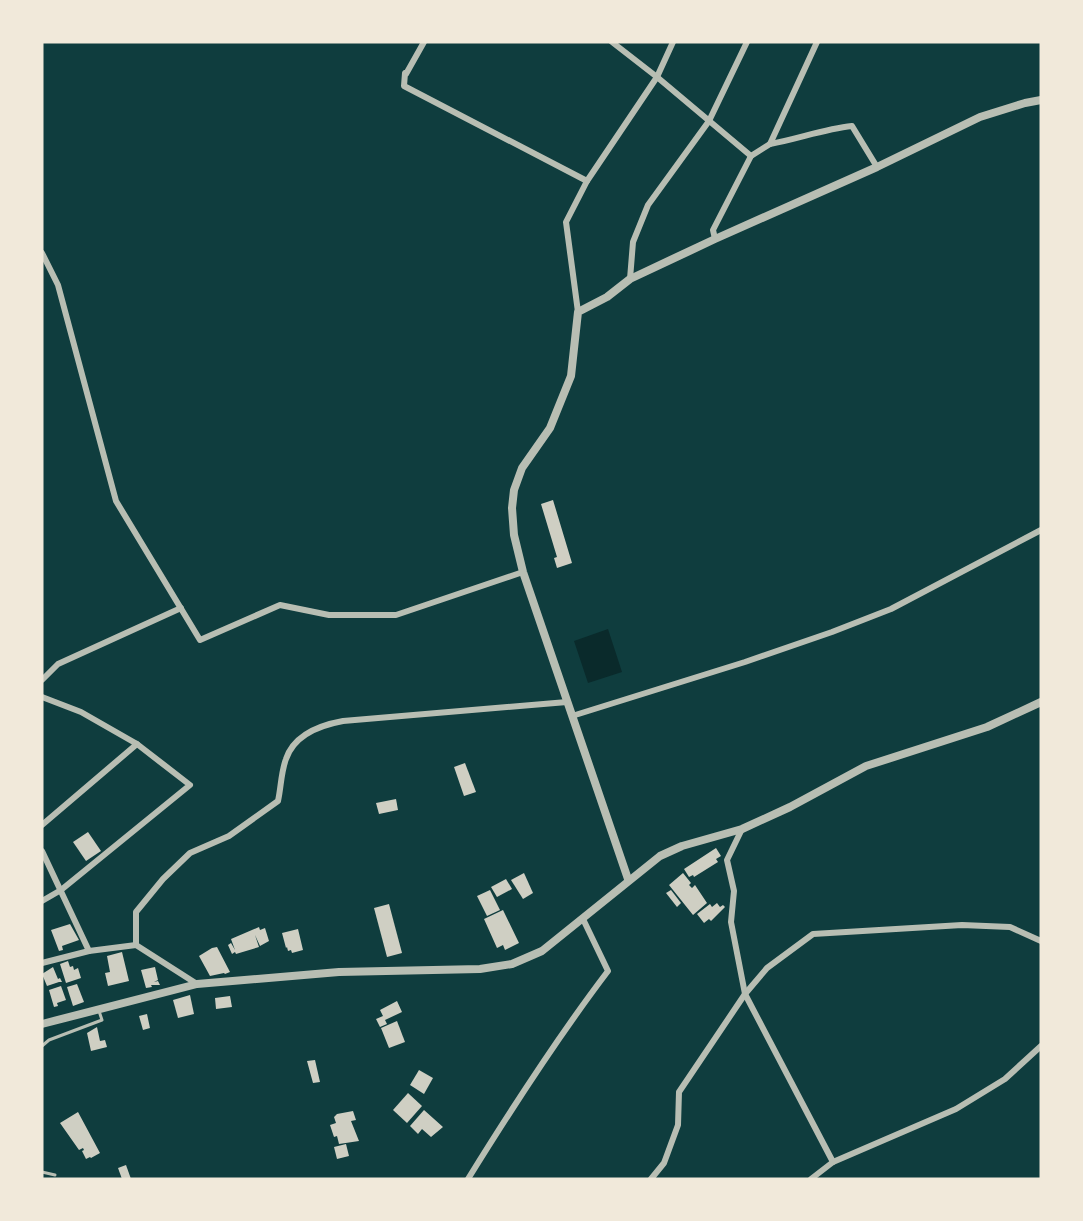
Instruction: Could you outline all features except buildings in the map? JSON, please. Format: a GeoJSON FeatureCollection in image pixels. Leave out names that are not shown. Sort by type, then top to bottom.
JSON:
{"type":"FeatureCollection","features":[{"type":"Feature","properties":{"kind":"street"},"geometry":{"type":"LineString","coordinates":[[424,42],[405,73],[404,86],[587,181]]}},
{"type":"Feature","properties":{"kind":"street"},"geometry":{"type":"LineString","coordinates":[[612,42],[751,156]]}},
{"type":"Feature","properties":{"kind":"street"},"geometry":{"type":"LineString","coordinates":[[628,879],[523,572],[514,535],[514,490],[522,468],[550,428],[571,376],[578,312],[566,222],[587,181],[657,77],[673,42]]}},
{"type":"Feature","properties":{"kind":"street"},"geometry":{"type":"LineString","coordinates":[[630,279],[633,242],[648,205],[709,120],[747,42]]}},
{"type":"Feature","properties":{"kind":"street"},"geometry":{"type":"LineString","coordinates":[[770,144],[817,42]]}},
{"type":"Feature","properties":{"kind":"street"},"geometry":{"type":"LineString","coordinates":[[578,312],[608,297],[630,279],[715,238],[877,167],[980,117],[1041,100]]}},
{"type":"Feature","properties":{"kind":"street"},"geometry":{"type":"LineString","coordinates":[[715,238],[713,230],[751,156],[770,144],[797,140],[831,129],[852,126],[877,167]]}},
{"type":"Feature","properties":{"kind":"street"},"geometry":{"type":"LineString","coordinates":[[42,253],[58,285],[116,501],[200,640],[280,605],[329,615],[396,615],[523,572]]}},
{"type":"Feature","properties":{"kind":"street"},"geometry":{"type":"LineString","coordinates":[[572,716],[745,662],[891,609],[1041,530]]}},
{"type":"Feature","properties":{"kind":"street"},"geometry":{"type":"LineString","coordinates":[[42,680],[58,664],[181,608]]}},
{"type":"Feature","properties":{"kind":"street"},"geometry":{"type":"LineString","coordinates":[[42,697],[81,711],[137,744],[190,785],[61,890],[42,901]]}},
{"type":"Feature","properties":{"kind":"street"},"geometry":{"type":"LineString","coordinates":[[136,945],[136,912],[190,853],[230,836],[278,801],[286,758],[293,745],[323,724],[567,702]]}},
{"type":"Feature","properties":{"kind":"street"},"geometry":{"type":"LineString","coordinates":[[42,1024],[197,984],[339,972],[480,969],[512,964],[542,951],[628,879],[660,856],[682,846],[742,829],[790,807],[866,766],[987,727],[1041,702]]}},
{"type":"Feature","properties":{"kind":"street"},"geometry":{"type":"LineString","coordinates":[[42,825],[137,744]]}},
{"type":"Feature","properties":{"kind":"street"},"geometry":{"type":"LineString","coordinates":[[742,829],[727,860],[734,891],[732,922],[745,994],[833,1162]]}},
{"type":"Feature","properties":{"kind":"street"},"geometry":{"type":"LineString","coordinates":[[42,851],[89,951]]}},
{"type":"Feature","properties":{"kind":"street"},"geometry":{"type":"LineString","coordinates":[[468,1179],[519,1096],[608,971],[583,919]]}},
{"type":"Feature","properties":{"kind":"street"},"geometry":{"type":"LineString","coordinates":[[651,1179],[664,1163],[678,1125],[680,1092],[745,994],[767,968],[813,934],[962,925],[1010,927],[1041,941]]}},
{"type":"Feature","properties":{"kind":"street"},"geometry":{"type":"LineString","coordinates":[[42,963],[89,951],[136,945],[197,984]]}},
{"type":"Feature","properties":{"kind":"street"},"geometry":{"type":"LineString","coordinates":[[811,1179],[833,1162],[956,1109],[1005,1079],[1041,1046]]}},
{"type":"Feature","properties":{"kind":"lane"},"geometry":{"type":"LineString","coordinates":[[42,1046],[49,1040],[102,1020],[99,1009]]}},
{"type":"Feature","properties":{"kind":"lane"},"geometry":{"type":"LineString","coordinates":[[42,1172],[55,1175]]}},
{"type":"Feature","properties":{"kind":"water"},"geometry":{"type":"Polygon","coordinates":[[[608,629],[622,672],[588,683],[574,641],[608,629]]]}}]}
